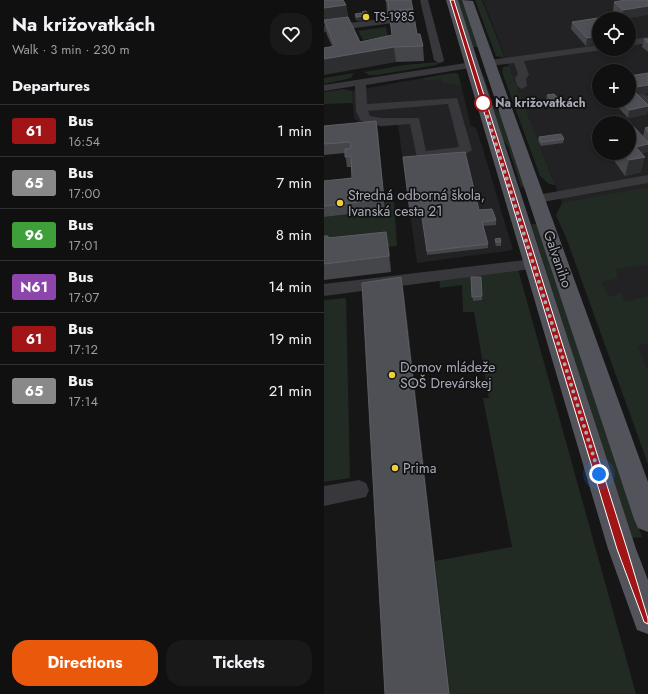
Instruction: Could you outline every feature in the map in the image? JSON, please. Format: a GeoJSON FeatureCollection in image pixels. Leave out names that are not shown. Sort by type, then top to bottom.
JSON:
{"type":"FeatureCollection","features":[{"type":"Feature","properties":{"kind":"main road","name":"Galvaniho"},"geometry":{"type":"LineString","coordinates":[[452,0],[622,549],[648,619]]}},
{"type":"Feature","properties":{"kind":"main road","name":"Galvaniho"},"geometry":{"type":"LineString","coordinates":[[467,0],[648,519]]}},
{"type":"Feature","properties":{"kind":"main road"},"geometry":{"type":"LineString","coordinates":[[472,65],[490,63]]}},
{"type":"Feature","properties":{"kind":"main road"},"geometry":{"type":"LineString","coordinates":[[515,203],[537,198]]}},
{"type":"Feature","properties":{"kind":"street"},"geometry":{"type":"LineString","coordinates":[[424,0],[425,18],[439,60]]}},
{"type":"Feature","properties":{"kind":"street"},"geometry":{"type":"LineString","coordinates":[[324,29],[339,30],[390,21]]}},
{"type":"Feature","properties":{"kind":"street"},"geometry":{"type":"LineString","coordinates":[[636,42],[648,40]]}},
{"type":"Feature","properties":{"kind":"street"},"geometry":{"type":"LineString","coordinates":[[490,63],[592,49]]}},
{"type":"Feature","properties":{"kind":"street"},"geometry":{"type":"LineString","coordinates":[[518,60],[524,75],[520,78],[522,86]]}},
{"type":"Feature","properties":{"kind":"street"},"geometry":{"type":"LineString","coordinates":[[324,88],[361,78],[472,65]]}},
{"type":"Feature","properties":{"kind":"street"},"geometry":{"type":"LineString","coordinates":[[361,78],[362,108],[365,119],[374,122],[415,120],[421,155],[466,150],[453,100],[362,108]]}},
{"type":"Feature","properties":{"kind":"street"},"geometry":{"type":"LineString","coordinates":[[537,198],[648,179]]}},
{"type":"Feature","properties":{"kind":"street"},"geometry":{"type":"LineString","coordinates":[[324,290],[534,264]]}},
{"type":"Feature","properties":{"kind":"street"},"geometry":{"type":"LineString","coordinates":[[324,496],[359,490]]}},
{"type":"Feature","properties":{"kind":"shaded area"},"geometry":{"type":"Polygon","coordinates":[[[458,0],[462,0],[478,47],[473,47],[458,0]]]}},
{"type":"Feature","properties":{"kind":"shaded area"},"geometry":{"type":"Polygon","coordinates":[[[475,0],[482,0],[505,58],[496,56],[475,0]]]}},
{"type":"Feature","properties":{"kind":"shaded area"},"geometry":{"type":"Polygon","coordinates":[[[483,0],[648,0],[648,423],[483,0]]]}},
{"type":"Feature","properties":{"kind":"shaded area"},"geometry":{"type":"Polygon","coordinates":[[[386,27],[388,36],[363,40],[358,31],[386,27]]]}},
{"type":"Feature","properties":{"kind":"shaded area"},"geometry":{"type":"Polygon","coordinates":[[[439,62],[437,65],[377,75],[369,75],[364,72],[404,65],[439,62]]]}},
{"type":"Feature","properties":{"kind":"shaded area"},"geometry":{"type":"Polygon","coordinates":[[[509,66],[555,185],[549,184],[540,176],[502,72],[503,67],[509,66]]]}},
{"type":"Feature","properties":{"kind":"shaded area"},"geometry":{"type":"Polygon","coordinates":[[[354,73],[351,78],[324,84],[324,78],[354,73]]]}},
{"type":"Feature","properties":{"kind":"shaded area"},"geometry":{"type":"Polygon","coordinates":[[[451,73],[458,74],[471,126],[476,128],[513,250],[417,263],[398,125],[373,127],[362,124],[356,120],[354,117],[352,91],[451,73]]]}},
{"type":"Feature","properties":{"kind":"shaded area"},"geometry":{"type":"Polygon","coordinates":[[[455,73],[458,74],[461,85],[443,83],[441,79],[425,81],[425,78],[455,73]]]}},
{"type":"Feature","properties":{"kind":"shaded area"},"geometry":{"type":"Polygon","coordinates":[[[484,76],[493,105],[500,114],[512,143],[527,188],[521,187],[508,147],[500,135],[480,77],[484,76]]]}},
{"type":"Feature","properties":{"kind":"shaded area"},"geometry":{"type":"Polygon","coordinates":[[[343,89],[352,91],[353,103],[324,104],[324,92],[343,89]]]}},
{"type":"Feature","properties":{"kind":"shaded area"},"geometry":{"type":"Polygon","coordinates":[[[643,188],[648,189],[648,265],[615,269],[618,278],[602,282],[608,297],[621,293],[625,302],[648,296],[648,343],[638,346],[648,371],[648,464],[567,240],[556,215],[562,203],[643,188]]]}},
{"type":"Feature","properties":{"kind":"shaded area"},"geometry":{"type":"Polygon","coordinates":[[[385,202],[394,202],[397,246],[332,253],[324,252],[324,217],[385,210],[385,202]]]}},
{"type":"Feature","properties":{"kind":"shaded area"},"geometry":{"type":"Polygon","coordinates":[[[531,224],[537,224],[642,537],[632,538],[531,224]]]}},
{"type":"Feature","properties":{"kind":"shaded area"},"geometry":{"type":"Polygon","coordinates":[[[518,269],[636,694],[450,694],[435,561],[512,547],[483,398],[489,398],[474,312],[463,312],[462,285],[440,288],[439,278],[518,269]]]}},
{"type":"Feature","properties":{"kind":"shaded area"},"geometry":{"type":"Polygon","coordinates":[[[346,298],[350,478],[324,482],[324,300],[346,298]]]}},
{"type":"Feature","properties":{"kind":"building"},"geometry":{"type":"Polygon","coordinates":[[[324,0],[343,0],[346,5],[324,8],[324,0]]]}},
{"type":"Feature","properties":{"kind":"building"},"geometry":{"type":"Polygon","coordinates":[[[386,0],[411,0],[413,10],[389,11],[388,1],[386,0]]]}},
{"type":"Feature","properties":{"kind":"building"},"geometry":{"type":"Polygon","coordinates":[[[625,0],[648,0],[648,6],[623,10],[614,2],[625,0]]]}},
{"type":"Feature","properties":{"kind":"building"},"geometry":{"type":"Polygon","coordinates":[[[411,9],[413,11],[417,34],[420,34],[423,46],[394,47],[324,59],[324,48],[335,46],[324,20],[348,17],[360,42],[392,35],[389,11],[411,9]]]}},
{"type":"Feature","properties":{"kind":"building"},"geometry":{"type":"Polygon","coordinates":[[[366,11],[369,15],[364,16],[362,12],[366,11]]]}},
{"type":"Feature","properties":{"kind":"building"},"geometry":{"type":"Polygon","coordinates":[[[361,13],[364,16],[357,17],[355,14],[361,13]]]}},
{"type":"Feature","properties":{"kind":"building"},"geometry":{"type":"Polygon","coordinates":[[[592,19],[592,37],[587,38],[572,22],[592,19]]]}},
{"type":"Feature","properties":{"kind":"building"},"geometry":{"type":"Polygon","coordinates":[[[648,73],[648,85],[636,87],[636,75],[648,73]]]}},
{"type":"Feature","properties":{"kind":"building"},"geometry":{"type":"Polygon","coordinates":[[[636,93],[648,105],[648,106],[629,110],[627,108],[636,108],[636,93]]]}},
{"type":"Feature","properties":{"kind":"building"},"geometry":{"type":"Polygon","coordinates":[[[554,94],[559,99],[552,101],[547,95],[554,94]]]}},
{"type":"Feature","properties":{"kind":"building"},"geometry":{"type":"Polygon","coordinates":[[[376,121],[384,199],[324,206],[324,181],[352,178],[351,156],[345,157],[345,149],[351,148],[350,142],[324,144],[324,126],[376,121]]]}},
{"type":"Feature","properties":{"kind":"building"},"geometry":{"type":"Polygon","coordinates":[[[636,129],[648,142],[648,144],[636,147],[636,129]]]}},
{"type":"Feature","properties":{"kind":"building"},"geometry":{"type":"Polygon","coordinates":[[[561,134],[564,139],[541,142],[539,137],[561,134]]]}},
{"type":"Feature","properties":{"kind":"building"},"geometry":{"type":"Polygon","coordinates":[[[636,147],[645,157],[636,159],[636,147]]]}},
{"type":"Feature","properties":{"kind":"building"},"geometry":{"type":"Polygon","coordinates":[[[465,152],[479,210],[492,209],[496,220],[482,222],[488,244],[427,251],[421,211],[410,212],[403,157],[465,152]]]}},
{"type":"Feature","properties":{"kind":"building"},"geometry":{"type":"Polygon","coordinates":[[[386,232],[389,256],[324,264],[324,236],[328,236],[328,238],[386,232]]]}},
{"type":"Feature","properties":{"kind":"building"},"geometry":{"type":"Polygon","coordinates":[[[500,238],[501,242],[496,242],[495,239],[500,238]]]}},
{"type":"Feature","properties":{"kind":"building"},"geometry":{"type":"Polygon","coordinates":[[[401,277],[449,694],[385,694],[362,283],[401,277]]]}},
{"type":"Feature","properties":{"kind":"building"},"geometry":{"type":"Polygon","coordinates":[[[471,277],[481,277],[482,296],[472,297],[471,277]]]}},
{"type":"Feature","properties":{"kind":"bus line","name":"61"},"geometry":{"type":"LineString","coordinates":[[452,0],[622,549],[648,619]]}},
{"type":"Feature","properties":{"kind":"place","name":"TS-1985"},"geometry":{"type":"Point","coordinates":[366,17]}},
{"type":"Feature","properties":{"kind":"place","name":"Na križovatkách"},"geometry":{"type":"Point","coordinates":[483,103]}},
{"type":"Feature","properties":{"kind":"place","name":"Stredná odborná škola, Ivanská cesta 21"},"geometry":{"type":"Point","coordinates":[340,203]}},
{"type":"Feature","properties":{"kind":"place","name":"Domov mládeže SOŠ Drevárskej"},"geometry":{"type":"Point","coordinates":[392,375]}},
{"type":"Feature","properties":{"kind":"place","name":"Prima"},"geometry":{"type":"Point","coordinates":[395,468]}},
{"type":"Feature","properties":{"kind":"route"},"geometry":{"type":"LineString","coordinates":[[483,103],[599,474]]}}]}
